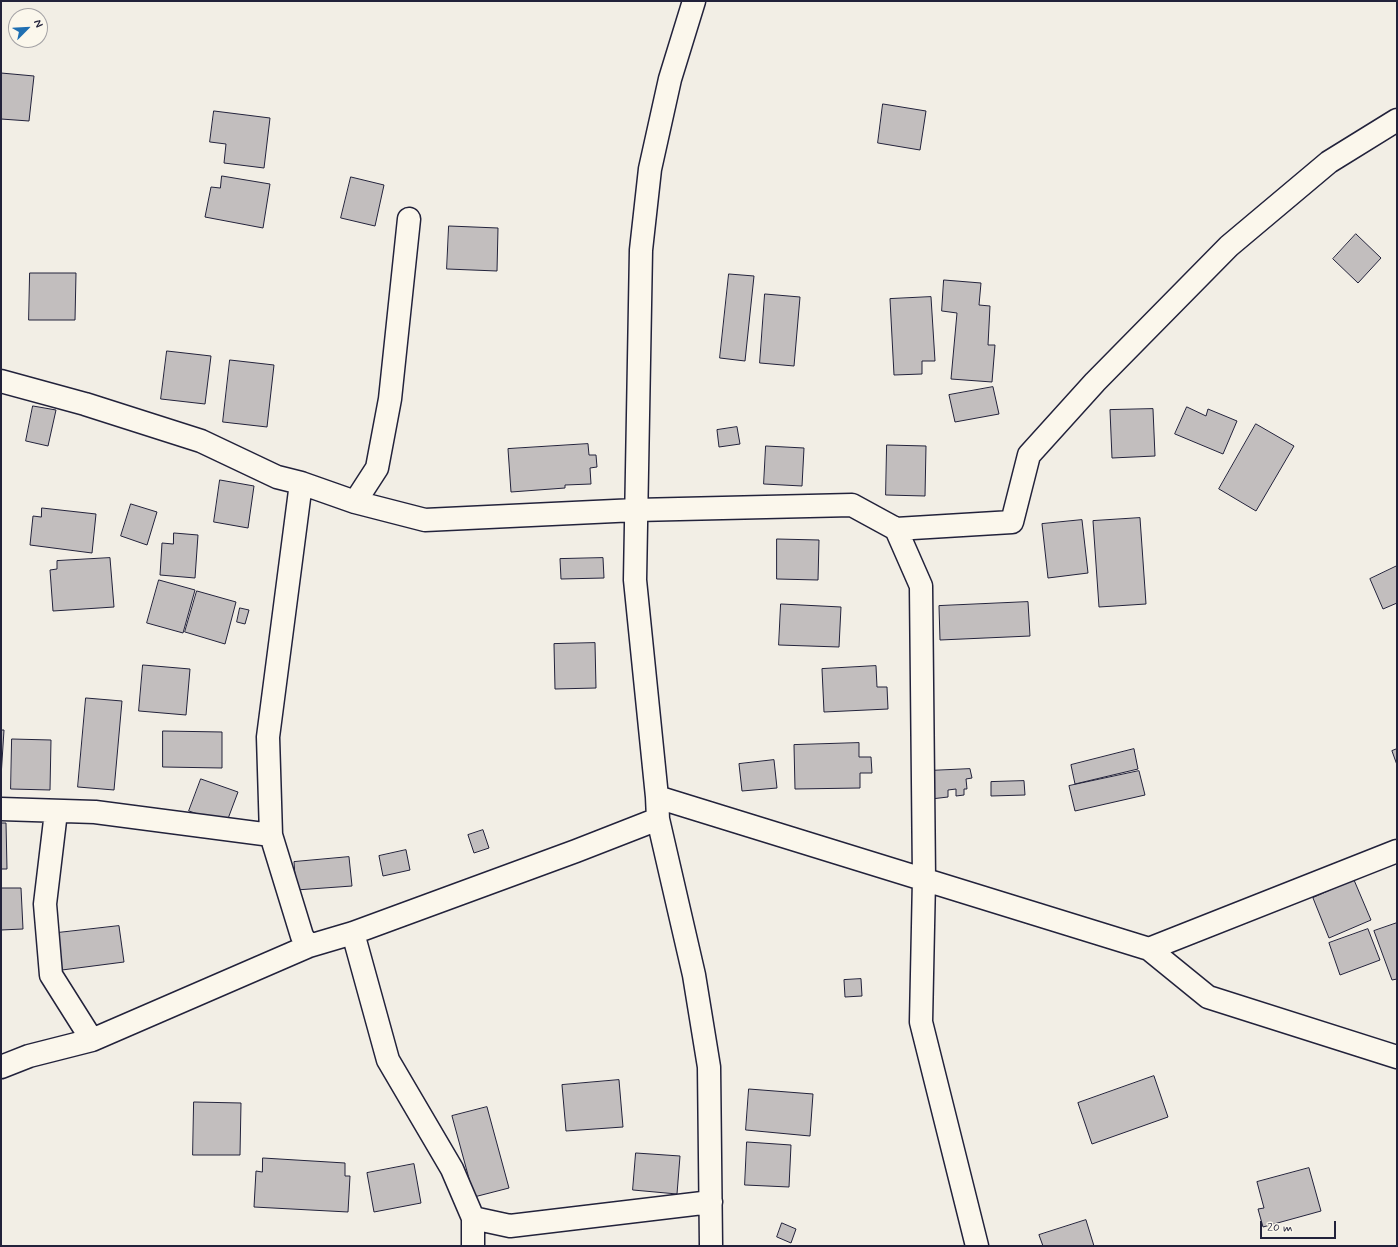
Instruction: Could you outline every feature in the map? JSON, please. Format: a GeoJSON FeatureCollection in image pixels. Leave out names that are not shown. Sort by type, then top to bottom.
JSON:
{"type":"FeatureCollection","features":[{"type":"Feature","properties":{"kind":"street"},"geometry":{"type":"LineString","coordinates":[[694,1],[670,79],[650,169],[641,250],[635,580],[658,819],[694,975],[709,1067],[711,1202],[710,1246]]}},
{"type":"Feature","properties":{"kind":"street"},"geometry":{"type":"LineString","coordinates":[[1,381],[85,404],[201,441],[277,477],[301,483],[355,502],[425,520],[636,510],[852,505],[896,529],[1012,522],[1029,455],[1095,382],[1229,246],[1330,162],[1397,120]]}},
{"type":"Feature","properties":{"kind":"street"},"geometry":{"type":"LineString","coordinates":[[355,502],[377,468],[390,399],[409,219]]}},
{"type":"Feature","properties":{"kind":"street"},"geometry":{"type":"LineString","coordinates":[[301,483],[268,737],[271,835],[302,936],[309,946]]}},
{"type":"Feature","properties":{"kind":"street"},"geometry":{"type":"LineString","coordinates":[[896,529],[921,586],[924,879],[921,1022],[977,1246]]}},
{"type":"Feature","properties":{"kind":"street"},"geometry":{"type":"LineString","coordinates":[[657,797],[1149,949],[1208,997],[1397,1057]]}},
{"type":"Feature","properties":{"kind":"street"},"geometry":{"type":"LineString","coordinates":[[1,809],[56,812],[95,812],[271,835]]}},
{"type":"Feature","properties":{"kind":"street"},"geometry":{"type":"LineString","coordinates":[[56,812],[45,904],[51,975],[92,1040]]}},
{"type":"Feature","properties":{"kind":"street"},"geometry":{"type":"LineString","coordinates":[[1,1067],[29,1056],[92,1040],[309,946],[353,933],[576,851],[658,819]]}},
{"type":"Feature","properties":{"kind":"street"},"geometry":{"type":"LineString","coordinates":[[1149,949],[1397,851]]}},
{"type":"Feature","properties":{"kind":"street"},"geometry":{"type":"LineString","coordinates":[[353,933],[388,1060],[452,1169],[472,1218],[473,1246]]}},
{"type":"Feature","properties":{"kind":"street"},"geometry":{"type":"LineString","coordinates":[[472,1218],[510,1226],[711,1202]]}},
{"type":"Feature","properties":{"kind":"building"},"geometry":{"type":"Polygon","coordinates":[[[1,73],[34,76],[29,121],[1,119],[1,73]]]}},
{"type":"Feature","properties":{"kind":"building"},"geometry":{"type":"Polygon","coordinates":[[[883,104],[926,111],[920,150],[878,143],[883,104]]]}},
{"type":"Feature","properties":{"kind":"building"},"geometry":{"type":"Polygon","coordinates":[[[214,111],[270,118],[264,168],[224,163],[226,144],[210,142],[214,111]]]}},
{"type":"Feature","properties":{"kind":"building"},"geometry":{"type":"Polygon","coordinates":[[[222,176],[270,184],[263,228],[205,217],[211,187],[220,188],[222,176]]]}},
{"type":"Feature","properties":{"kind":"building"},"geometry":{"type":"Polygon","coordinates":[[[351,177],[384,185],[375,226],[341,218],[351,177]]]}},
{"type":"Feature","properties":{"kind":"building"},"geometry":{"type":"Polygon","coordinates":[[[449,226],[498,228],[497,271],[447,269],[449,226]]]}},
{"type":"Feature","properties":{"kind":"building"},"geometry":{"type":"Polygon","coordinates":[[[1356,234],[1381,258],[1358,283],[1333,259],[1356,234]]]}},
{"type":"Feature","properties":{"kind":"building"},"geometry":{"type":"Polygon","coordinates":[[[30,273],[76,273],[75,320],[29,320],[30,273]]]}},
{"type":"Feature","properties":{"kind":"building"},"geometry":{"type":"Polygon","coordinates":[[[729,274],[754,276],[745,361],[720,358],[729,274]]]}},
{"type":"Feature","properties":{"kind":"building"},"geometry":{"type":"Polygon","coordinates":[[[944,280],[981,283],[979,305],[990,306],[988,345],[995,345],[992,382],[951,379],[957,313],[942,311],[944,280]]]}},
{"type":"Feature","properties":{"kind":"building"},"geometry":{"type":"Polygon","coordinates":[[[765,294],[800,297],[794,366],[760,363],[765,294]]]}},
{"type":"Feature","properties":{"kind":"building"},"geometry":{"type":"Polygon","coordinates":[[[931,297],[935,361],[922,361],[922,374],[894,375],[890,299],[931,297]]]}},
{"type":"Feature","properties":{"kind":"building"},"geometry":{"type":"Polygon","coordinates":[[[167,351],[211,356],[205,404],[161,399],[167,351]]]}},
{"type":"Feature","properties":{"kind":"building"},"geometry":{"type":"Polygon","coordinates":[[[230,360],[274,365],[267,427],[223,422],[230,360]]]}},
{"type":"Feature","properties":{"kind":"building"},"geometry":{"type":"Polygon","coordinates":[[[993,387],[999,414],[955,422],[949,395],[993,387]]]}},
{"type":"Feature","properties":{"kind":"building"},"geometry":{"type":"Polygon","coordinates":[[[33,406],[56,410],[48,446],[26,441],[33,406]]]}},
{"type":"Feature","properties":{"kind":"building"},"geometry":{"type":"Polygon","coordinates":[[[1187,407],[1206,416],[1208,409],[1237,421],[1223,454],[1175,434],[1187,407]]]}},
{"type":"Feature","properties":{"kind":"building"},"geometry":{"type":"Polygon","coordinates":[[[1153,409],[1155,456],[1112,458],[1110,410],[1153,409]]]}},
{"type":"Feature","properties":{"kind":"building"},"geometry":{"type":"Polygon","coordinates":[[[1256,424],[1294,446],[1256,511],[1219,489],[1256,424]]]}},
{"type":"Feature","properties":{"kind":"building"},"geometry":{"type":"Polygon","coordinates":[[[737,427],[740,444],[719,447],[717,430],[737,427]]]}},
{"type":"Feature","properties":{"kind":"building"},"geometry":{"type":"Polygon","coordinates":[[[588,444],[589,455],[596,455],[597,467],[590,468],[591,484],[565,485],[565,488],[511,492],[508,449],[588,444]]]}},
{"type":"Feature","properties":{"kind":"building"},"geometry":{"type":"Polygon","coordinates":[[[887,445],[926,446],[925,496],[886,495],[887,445]]]}},
{"type":"Feature","properties":{"kind":"building"},"geometry":{"type":"Polygon","coordinates":[[[766,446],[804,448],[802,486],[764,484],[766,446]]]}},
{"type":"Feature","properties":{"kind":"building"},"geometry":{"type":"Polygon","coordinates":[[[220,480],[254,486],[248,528],[214,522],[220,480]]]}},
{"type":"Feature","properties":{"kind":"building"},"geometry":{"type":"Polygon","coordinates":[[[131,504],[157,512],[147,545],[121,536],[131,504]]]}},
{"type":"Feature","properties":{"kind":"building"},"geometry":{"type":"Polygon","coordinates":[[[42,508],[96,514],[92,553],[30,545],[33,516],[41,517],[42,508]]]}},
{"type":"Feature","properties":{"kind":"building"},"geometry":{"type":"Polygon","coordinates":[[[1140,518],[1146,604],[1099,607],[1093,521],[1140,518]]]}},
{"type":"Feature","properties":{"kind":"building"},"geometry":{"type":"Polygon","coordinates":[[[1082,520],[1088,573],[1048,578],[1042,524],[1082,520]]]}},
{"type":"Feature","properties":{"kind":"building"},"geometry":{"type":"Polygon","coordinates":[[[174,533],[198,535],[195,578],[160,575],[162,543],[173,544],[174,533]]]}},
{"type":"Feature","properties":{"kind":"building"},"geometry":{"type":"Polygon","coordinates":[[[777,539],[819,540],[818,580],[777,579],[777,539]]]}},
{"type":"Feature","properties":{"kind":"building"},"geometry":{"type":"Polygon","coordinates":[[[110,558],[114,607],[53,611],[50,570],[57,569],[57,561],[110,558]]]}},
{"type":"Feature","properties":{"kind":"building"},"geometry":{"type":"Polygon","coordinates":[[[603,558],[604,578],[561,579],[560,559],[603,558]]]}},
{"type":"Feature","properties":{"kind":"building"},"geometry":{"type":"Polygon","coordinates":[[[1397,566],[1397,603],[1383,609],[1370,579],[1397,566]]]}},
{"type":"Feature","properties":{"kind":"building"},"geometry":{"type":"Polygon","coordinates":[[[159,580],[195,590],[183,633],[147,623],[159,580]]]}},
{"type":"Feature","properties":{"kind":"building"},"geometry":{"type":"Polygon","coordinates":[[[197,591],[236,602],[225,644],[185,632],[197,591]]]}},
{"type":"Feature","properties":{"kind":"building"},"geometry":{"type":"Polygon","coordinates":[[[1028,602],[1030,636],[940,640],[939,606],[1028,602]]]}},
{"type":"Feature","properties":{"kind":"building"},"geometry":{"type":"Polygon","coordinates":[[[781,604],[841,607],[839,647],[779,645],[781,604]]]}},
{"type":"Feature","properties":{"kind":"building"},"geometry":{"type":"Polygon","coordinates":[[[240,608],[249,610],[245,624],[237,622],[240,608]]]}},
{"type":"Feature","properties":{"kind":"building"},"geometry":{"type":"Polygon","coordinates":[[[595,643],[596,688],[555,689],[554,644],[595,643]]]}},
{"type":"Feature","properties":{"kind":"building"},"geometry":{"type":"Polygon","coordinates":[[[143,665],[190,669],[186,715],[139,711],[143,665]]]}},
{"type":"Feature","properties":{"kind":"building"},"geometry":{"type":"Polygon","coordinates":[[[876,666],[877,687],[887,687],[888,709],[824,712],[822,669],[876,666]]]}},
{"type":"Feature","properties":{"kind":"building"},"geometry":{"type":"Polygon","coordinates":[[[86,698],[122,701],[114,790],[78,787],[86,698]]]}},
{"type":"Feature","properties":{"kind":"building"},"geometry":{"type":"Polygon","coordinates":[[[1,730],[4,730],[1,777],[1,730]]]}},
{"type":"Feature","properties":{"kind":"building"},"geometry":{"type":"Polygon","coordinates":[[[163,731],[222,732],[222,768],[163,767],[163,731]]]}},
{"type":"Feature","properties":{"kind":"building"},"geometry":{"type":"Polygon","coordinates":[[[12,739],[51,740],[50,790],[11,789],[12,739]]]}},
{"type":"Feature","properties":{"kind":"building"},"geometry":{"type":"Polygon","coordinates":[[[859,743],[859,757],[871,757],[872,773],[860,773],[860,788],[795,789],[794,745],[859,743]]]}},
{"type":"Feature","properties":{"kind":"building"},"geometry":{"type":"Polygon","coordinates":[[[1134,749],[1138,769],[1075,784],[1071,765],[1134,749]]]}},
{"type":"Feature","properties":{"kind":"building"},"geometry":{"type":"Polygon","coordinates":[[[1397,749],[1397,765],[1392,751],[1397,749]]]}},
{"type":"Feature","properties":{"kind":"building"},"geometry":{"type":"Polygon","coordinates":[[[774,760],[777,788],[742,791],[739,764],[774,760]]]}},
{"type":"Feature","properties":{"kind":"building"},"geometry":{"type":"Polygon","coordinates":[[[970,769],[972,778],[966,779],[967,789],[964,789],[964,795],[956,796],[956,789],[948,790],[948,797],[931,799],[927,771],[970,769]]]}},
{"type":"Feature","properties":{"kind":"building"},"geometry":{"type":"Polygon","coordinates":[[[1139,771],[1145,795],[1075,811],[1069,786],[1139,771]]]}},
{"type":"Feature","properties":{"kind":"building"},"geometry":{"type":"Polygon","coordinates":[[[201,779],[238,792],[226,824],[189,811],[201,779]]]}},
{"type":"Feature","properties":{"kind":"building"},"geometry":{"type":"Polygon","coordinates":[[[1024,781],[1025,795],[991,796],[991,782],[1024,781]]]}},
{"type":"Feature","properties":{"kind":"building"},"geometry":{"type":"Polygon","coordinates":[[[1,823],[6,823],[7,869],[1,869],[1,823]]]}},
{"type":"Feature","properties":{"kind":"building"},"geometry":{"type":"Polygon","coordinates":[[[483,830],[489,848],[474,853],[468,835],[483,830]]]}},
{"type":"Feature","properties":{"kind":"building"},"geometry":{"type":"Polygon","coordinates":[[[406,850],[410,870],[383,876],[379,856],[406,850]]]}},
{"type":"Feature","properties":{"kind":"building"},"geometry":{"type":"Polygon","coordinates":[[[349,857],[352,886],[296,890],[294,862],[349,857]]]}},
{"type":"Feature","properties":{"kind":"building"},"geometry":{"type":"Polygon","coordinates":[[[1354,880],[1371,920],[1329,938],[1313,898],[1354,880]]]}},
{"type":"Feature","properties":{"kind":"building"},"geometry":{"type":"Polygon","coordinates":[[[1,888],[21,888],[23,929],[1,930],[1,888]]]}},
{"type":"Feature","properties":{"kind":"building"},"geometry":{"type":"Polygon","coordinates":[[[1397,923],[1397,979],[1392,980],[1374,931],[1397,923]]]}},
{"type":"Feature","properties":{"kind":"building"},"geometry":{"type":"Polygon","coordinates":[[[119,926],[124,962],[62,970],[57,933],[119,926]]]}},
{"type":"Feature","properties":{"kind":"building"},"geometry":{"type":"Polygon","coordinates":[[[1368,929],[1380,960],[1340,975],[1329,943],[1368,929]]]}},
{"type":"Feature","properties":{"kind":"building"},"geometry":{"type":"Polygon","coordinates":[[[861,979],[862,996],[845,997],[844,980],[861,979]]]}},
{"type":"Feature","properties":{"kind":"building"},"geometry":{"type":"Polygon","coordinates":[[[1154,1076],[1168,1117],[1092,1144],[1078,1103],[1154,1076]]]}},
{"type":"Feature","properties":{"kind":"building"},"geometry":{"type":"Polygon","coordinates":[[[619,1080],[623,1127],[566,1131],[562,1085],[619,1080]]]}},
{"type":"Feature","properties":{"kind":"building"},"geometry":{"type":"Polygon","coordinates":[[[749,1089],[813,1094],[810,1136],[746,1130],[749,1089]]]}},
{"type":"Feature","properties":{"kind":"building"},"geometry":{"type":"Polygon","coordinates":[[[194,1102],[241,1103],[240,1155],[193,1155],[194,1102]]]}},
{"type":"Feature","properties":{"kind":"building"},"geometry":{"type":"Polygon","coordinates":[[[487,1107],[509,1188],[474,1197],[452,1116],[487,1107]]]}},
{"type":"Feature","properties":{"kind":"building"},"geometry":{"type":"Polygon","coordinates":[[[747,1142],[791,1145],[789,1187],[745,1185],[747,1142]]]}},
{"type":"Feature","properties":{"kind":"building"},"geometry":{"type":"Polygon","coordinates":[[[636,1153],[680,1156],[677,1194],[633,1190],[636,1153]]]}},
{"type":"Feature","properties":{"kind":"building"},"geometry":{"type":"Polygon","coordinates":[[[263,1158],[345,1163],[345,1176],[350,1176],[348,1212],[254,1207],[256,1171],[262,1172],[263,1158]]]}},
{"type":"Feature","properties":{"kind":"building"},"geometry":{"type":"Polygon","coordinates":[[[414,1164],[421,1203],[374,1212],[367,1173],[414,1164]]]}},
{"type":"Feature","properties":{"kind":"building"},"geometry":{"type":"Polygon","coordinates":[[[1309,1168],[1321,1211],[1263,1227],[1258,1209],[1264,1208],[1257,1182],[1309,1168]]]}},
{"type":"Feature","properties":{"kind":"building"},"geometry":{"type":"Polygon","coordinates":[[[1086,1220],[1094,1246],[1043,1246],[1039,1235],[1086,1220]]]}},
{"type":"Feature","properties":{"kind":"building"},"geometry":{"type":"Polygon","coordinates":[[[782,1223],[796,1229],[791,1243],[777,1237],[782,1223]]]}}]}
